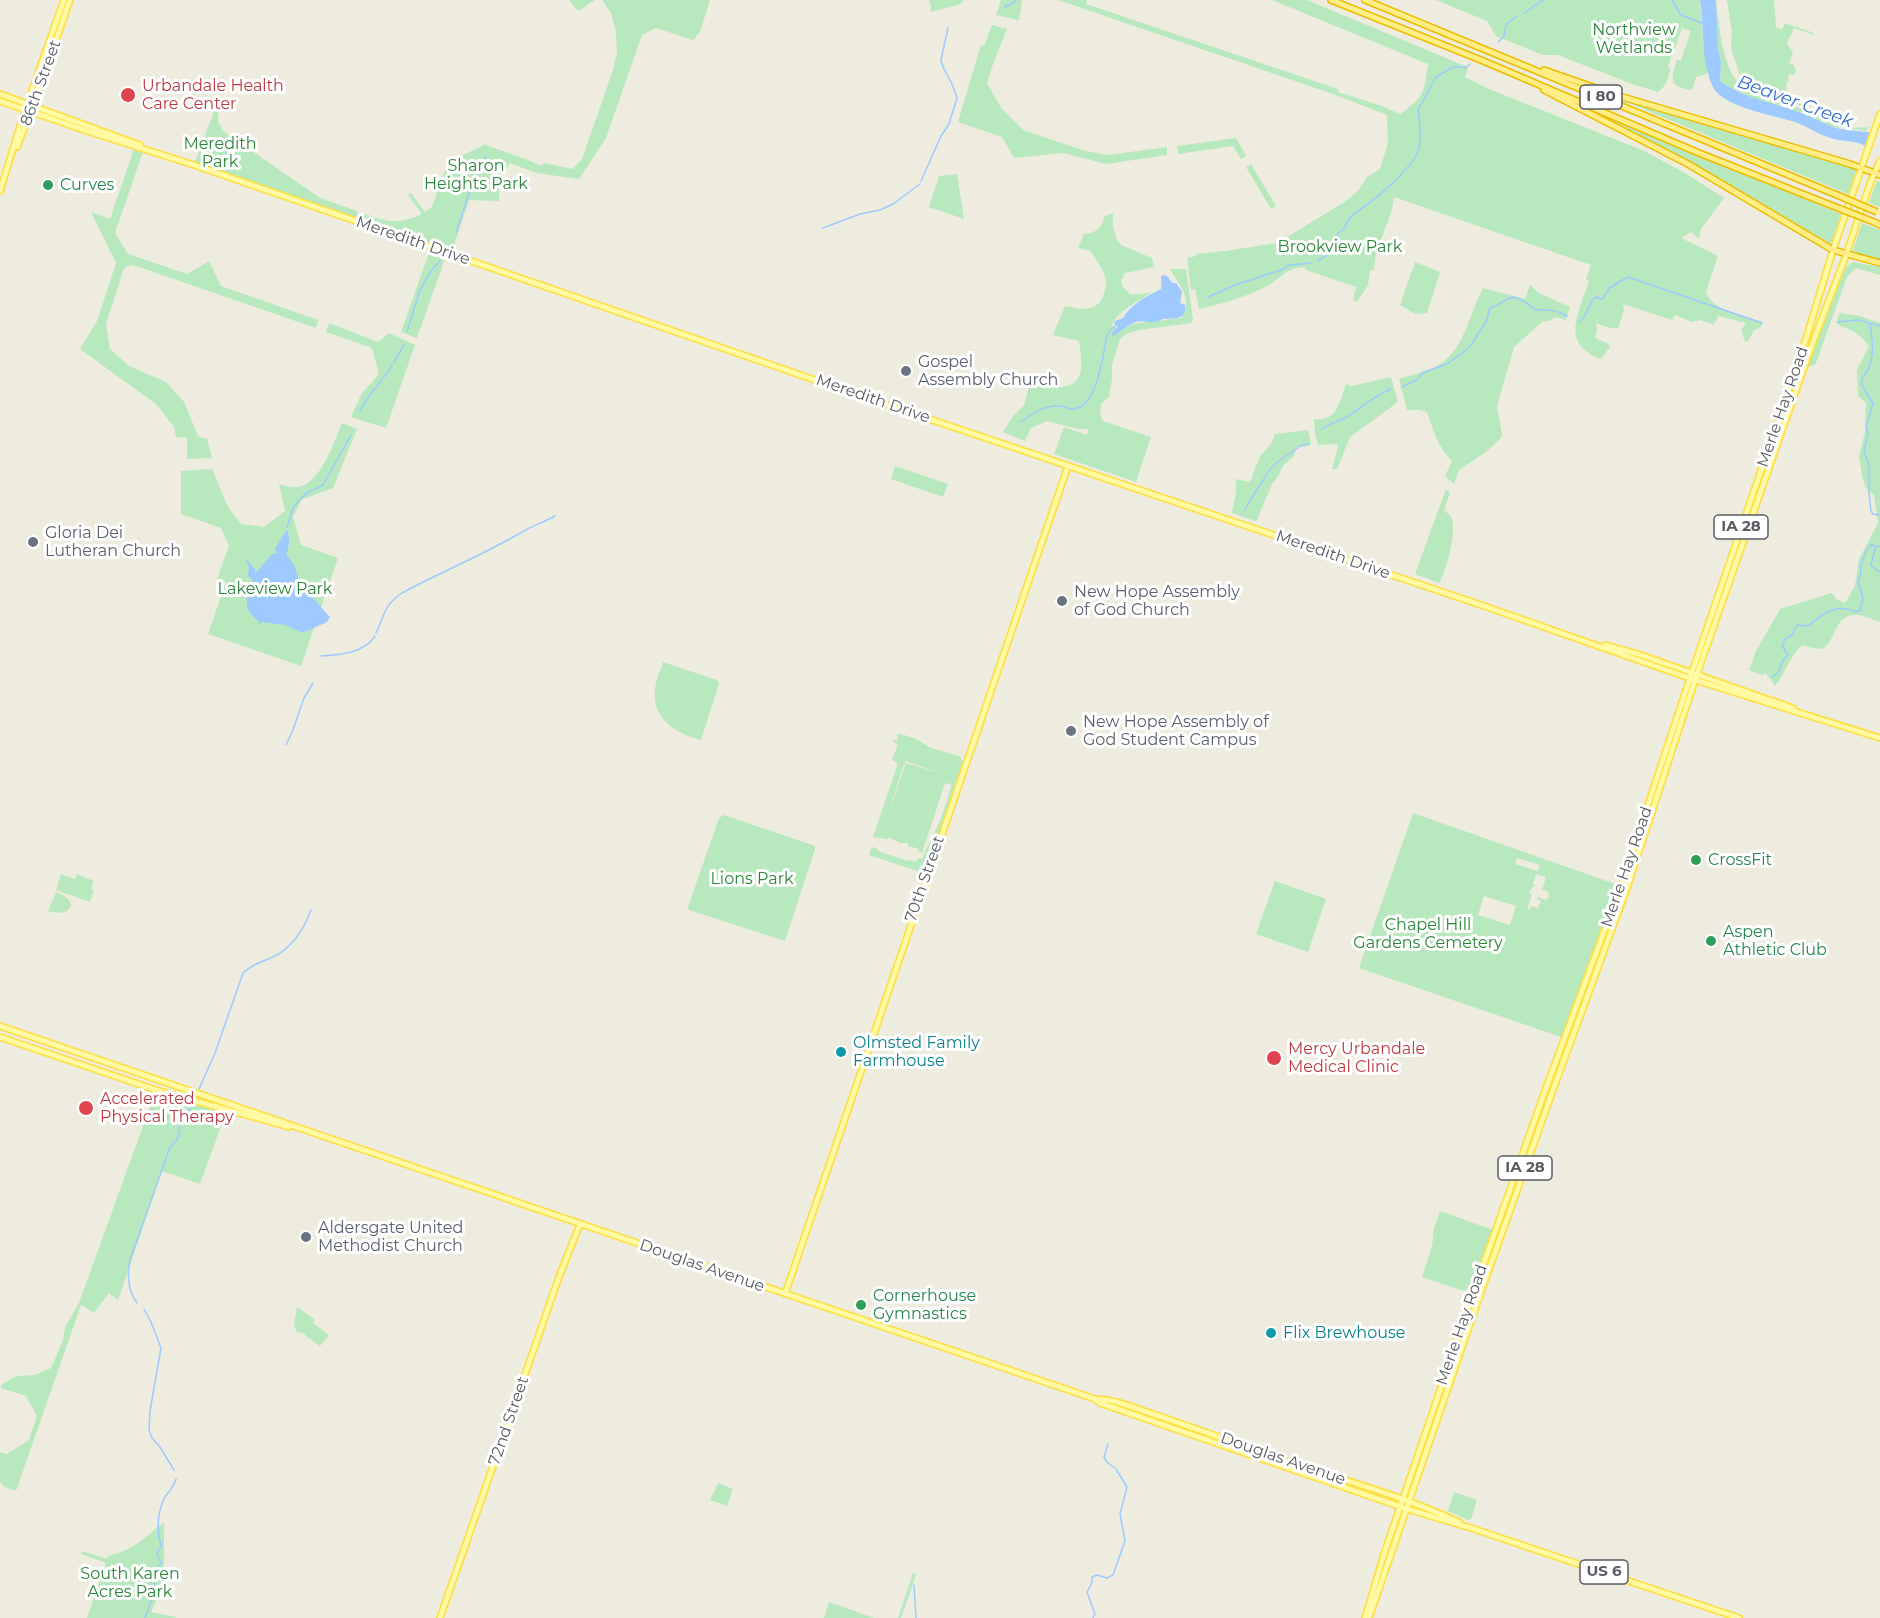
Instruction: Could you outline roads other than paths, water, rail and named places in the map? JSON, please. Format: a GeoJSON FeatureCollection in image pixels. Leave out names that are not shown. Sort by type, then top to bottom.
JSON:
{"type":"FeatureCollection","features":[{"type":"Feature","properties":{"kind":"highway","name":"I 80"},"geometry":{"type":"LineString","coordinates":[[1331,0],[1533,82],[1699,153],[1877,223]]}},
{"type":"Feature","properties":{"kind":"highway","name":"I 80"},"geometry":{"type":"LineString","coordinates":[[1365,0],[1879,212]]}},
{"type":"Feature","properties":{"kind":"highway"},"geometry":{"type":"LineString","coordinates":[[1492,52],[1619,96],[1877,174]]}},
{"type":"Feature","properties":{"kind":"highway"},"geometry":{"type":"LineString","coordinates":[[1533,82],[1688,164],[1833,250],[1880,263]]}},
{"type":"Feature","properties":{"kind":"main road","name":"86th Street"},"geometry":{"type":"LineString","coordinates":[[0,191],[27,104],[64,0]]}},
{"type":"Feature","properties":{"kind":"main road","name":"86th Street"},"geometry":{"type":"LineString","coordinates":[[9,165],[34,106],[70,0]]}},
{"type":"Feature","properties":{"kind":"main road","name":"Meredith Drive"},"geometry":{"type":"LineString","coordinates":[[0,94],[168,156]]}},
{"type":"Feature","properties":{"kind":"main road","name":"Meredith Drive"},"geometry":{"type":"LineString","coordinates":[[0,101],[168,156],[1068,465],[1579,638],[1638,654],[1693,676],[1880,738]]}},
{"type":"Feature","properties":{"kind":"main road","name":"Merle Hay Road"},"geometry":{"type":"LineString","coordinates":[[1367,1618],[1402,1500],[1542,1098],[1622,886],[1880,114]]}},
{"type":"Feature","properties":{"kind":"main road","name":"Merle Hay Road"},"geometry":{"type":"LineString","coordinates":[[1367,1618],[1556,1081],[1627,888],[1693,676],[1880,161]]}},
{"type":"Feature","properties":{"kind":"main road","name":"70th Street"},"geometry":{"type":"LineString","coordinates":[[785,1294],[1068,465]]}},
{"type":"Feature","properties":{"kind":"main road","name":"Douglas Avenue"},"geometry":{"type":"LineString","coordinates":[[0,1026],[1095,1399],[1127,1405],[1402,1500],[1468,1527]]}},
{"type":"Feature","properties":{"kind":"main road","name":"Douglas Avenue"},"geometry":{"type":"LineString","coordinates":[[0,1037],[172,1095],[309,1132]]}},
{"type":"Feature","properties":{"kind":"main road","name":"72nd Street"},"geometry":{"type":"LineString","coordinates":[[440,1618],[559,1277],[580,1224]]}},
{"type":"Feature","properties":{"kind":"main road","name":"Douglas Avenue"},"geometry":{"type":"LineString","coordinates":[[1095,1399],[1100,1403],[1400,1507],[1468,1527],[1739,1618]]}},
{"type":"Feature","properties":{"kind":"water"},"geometry":{"type":"Polygon","coordinates":[[[1700,0],[1716,0],[1718,48],[1721,62],[1720,81],[1748,96],[1799,112],[1833,127],[1880,135],[1865,146],[1834,139],[1800,124],[1740,106],[1719,95],[1713,87],[1706,67],[1700,0]]]}},
{"type":"Feature","properties":{"kind":"water"},"geometry":{"type":"Polygon","coordinates":[[[1164,275],[1172,283],[1176,283],[1182,291],[1180,303],[1185,305],[1184,314],[1179,318],[1155,322],[1136,322],[1112,336],[1118,326],[1114,324],[1115,321],[1123,318],[1140,301],[1161,289],[1161,276],[1164,275]]]}},
{"type":"Feature","properties":{"kind":"water"},"geometry":{"type":"Polygon","coordinates":[[[288,531],[289,542],[286,554],[294,565],[300,584],[330,617],[327,622],[302,633],[285,625],[262,622],[258,625],[259,621],[250,613],[247,603],[253,580],[248,576],[249,567],[244,557],[255,569],[255,574],[271,555],[277,553],[275,549],[288,531]]]}},
{"type":"Feature","properties":{"kind":"waterway"},"geometry":{"type":"LineString","coordinates":[[1005,7],[1015,0]]}},
{"type":"Feature","properties":{"kind":"waterway"},"geometry":{"type":"LineString","coordinates":[[1524,13],[1543,0]]}},
{"type":"Feature","properties":{"kind":"waterway"},"geometry":{"type":"LineString","coordinates":[[1672,0],[1681,15],[1702,23]]}},
{"type":"Feature","properties":{"kind":"waterway"},"geometry":{"type":"LineString","coordinates":[[1498,42],[1504,37],[1506,24],[1517,16]]}},
{"type":"Feature","properties":{"kind":"waterway"},"geometry":{"type":"LineString","coordinates":[[921,181],[941,136],[949,124],[957,98],[941,60],[948,28]]}},
{"type":"Feature","properties":{"kind":"waterway"},"geometry":{"type":"LineString","coordinates":[[1318,260],[1332,250],[1337,242],[1338,233],[1344,229],[1352,216],[1385,190],[1413,161],[1420,143],[1418,110],[1436,77],[1453,67],[1466,67],[1470,64]]}},
{"type":"Feature","properties":{"kind":"waterway"},"geometry":{"type":"LineString","coordinates":[[456,233],[470,191],[486,156]]}},
{"type":"Feature","properties":{"kind":"waterway"},"geometry":{"type":"LineString","coordinates":[[823,228],[860,214],[880,210],[893,204],[920,184]]}},
{"type":"Feature","properties":{"kind":"waterway"},"geometry":{"type":"LineString","coordinates":[[407,331],[420,290],[440,261]]}},
{"type":"Feature","properties":{"kind":"waterway"},"geometry":{"type":"LineString","coordinates":[[1208,297],[1235,285],[1284,269],[1289,265],[1311,263]]}},
{"type":"Feature","properties":{"kind":"waterway"},"geometry":{"type":"LineString","coordinates":[[1580,321],[1593,299],[1597,297],[1602,299],[1609,288],[1628,277],[1762,323]]}},
{"type":"Feature","properties":{"kind":"waterway"},"geometry":{"type":"LineString","coordinates":[[1402,387],[1418,379],[1422,373],[1447,364],[1469,348],[1487,320],[1489,309],[1508,299],[1521,299],[1536,310],[1552,310],[1567,316]]}},
{"type":"Feature","properties":{"kind":"waterway"},"geometry":{"type":"LineString","coordinates":[[1837,322],[1858,320],[1880,326]]}},
{"type":"Feature","properties":{"kind":"waterway"},"geometry":{"type":"LineString","coordinates":[[1021,422],[1043,409],[1054,406],[1073,409],[1081,407],[1088,400],[1098,379],[1107,336],[1110,330],[1118,324]]}},
{"type":"Feature","properties":{"kind":"waterway"},"geometry":{"type":"LineString","coordinates":[[1870,324],[1872,352],[1870,365],[1862,378],[1862,385],[1873,404],[1866,426],[1868,433],[1864,451],[1869,464],[1871,511],[1873,514],[1880,515]]}},
{"type":"Feature","properties":{"kind":"waterway"},"geometry":{"type":"LineString","coordinates":[[394,362],[404,345]]}},
{"type":"Feature","properties":{"kind":"waterway"},"geometry":{"type":"LineString","coordinates":[[360,411],[392,365]]}},
{"type":"Feature","properties":{"kind":"waterway"},"geometry":{"type":"LineString","coordinates":[[1322,429],[1347,417],[1391,389]]}},
{"type":"Feature","properties":{"kind":"waterway"},"geometry":{"type":"LineString","coordinates":[[287,527],[293,508],[305,494],[323,485],[351,435]]}},
{"type":"Feature","properties":{"kind":"waterway"},"geometry":{"type":"LineString","coordinates":[[1245,510],[1274,465],[1302,445],[1308,444]]}},
{"type":"Feature","properties":{"kind":"waterway"},"geometry":{"type":"LineString","coordinates":[[376,633],[388,606],[402,593],[555,516]]}},
{"type":"Feature","properties":{"kind":"waterway"},"geometry":{"type":"LineString","coordinates":[[1772,677],[1779,672],[1783,660],[1788,655],[1782,646],[1797,625],[1808,626],[1824,613],[1835,609],[1848,609],[1856,612],[1860,610],[1863,598],[1858,582],[1860,568],[1866,551],[1872,544],[1875,547],[1880,546]]}},
{"type":"Feature","properties":{"kind":"waterway"},"geometry":{"type":"LineString","coordinates":[[1875,548],[1871,565],[1880,572]]}},
{"type":"Feature","properties":{"kind":"waterway"},"geometry":{"type":"LineString","coordinates":[[321,656],[358,650],[371,642],[375,636]]}},
{"type":"Feature","properties":{"kind":"waterway"},"geometry":{"type":"LineString","coordinates":[[286,745],[304,698],[313,683]]}},
{"type":"Feature","properties":{"kind":"waterway"},"geometry":{"type":"LineString","coordinates":[[199,1089],[215,1053],[243,973],[286,949],[301,931],[311,910]]}},
{"type":"Feature","properties":{"kind":"waterway"},"geometry":{"type":"LineString","coordinates":[[137,1303],[131,1293],[129,1282],[130,1260],[170,1147],[177,1140],[182,1114],[191,1109]]}},
{"type":"Feature","properties":{"kind":"waterway"},"geometry":{"type":"LineString","coordinates":[[144,1309],[161,1348],[149,1430],[174,1470]]}},
{"type":"Feature","properties":{"kind":"waterway"},"geometry":{"type":"LineString","coordinates":[[1093,1618],[1095,1614],[1087,1592],[1092,1583],[1092,1577],[1097,1575],[1107,1578],[1113,1575],[1125,1541],[1120,1514],[1127,1487],[1116,1469],[1104,1457],[1108,1444]]}},
{"type":"Feature","properties":{"kind":"waterway"},"geometry":{"type":"LineString","coordinates":[[145,1618],[154,1594],[155,1576],[161,1563],[157,1553],[161,1546],[158,1528],[160,1511],[176,1479]]}},
{"type":"Feature","properties":{"kind":"waterway"},"geometry":{"type":"LineString","coordinates":[[914,1585],[916,1618]]}},
{"type":"Feature","properties":{"kind":"place","name":"Urbandale Health Care Center"},"geometry":{"type":"Point","coordinates":[128,95]}},
{"type":"Feature","properties":{"kind":"place","name":"Curves"},"geometry":{"type":"Point","coordinates":[48,185]}},
{"type":"Feature","properties":{"kind":"place","name":"Gospel Assembly Church"},"geometry":{"type":"Point","coordinates":[906,371]}},
{"type":"Feature","properties":{"kind":"place","name":"Gloria Dei Lutheran Church"},"geometry":{"type":"Point","coordinates":[33,542]}},
{"type":"Feature","properties":{"kind":"place","name":"New Hope Assembly of God Church"},"geometry":{"type":"Point","coordinates":[1062,601]}},
{"type":"Feature","properties":{"kind":"place","name":"New Hope Assembly of God Student Campus"},"geometry":{"type":"Point","coordinates":[1071,731]}},
{"type":"Feature","properties":{"kind":"place","name":"CrossFit"},"geometry":{"type":"Point","coordinates":[1696,860]}},
{"type":"Feature","properties":{"kind":"place","name":"Aspen Athletic Club"},"geometry":{"type":"Point","coordinates":[1711,941]}},
{"type":"Feature","properties":{"kind":"place","name":"Olmsted Family Farmhouse"},"geometry":{"type":"Point","coordinates":[841,1052]}},
{"type":"Feature","properties":{"kind":"place","name":"Mercy Urbandale Medical Clinic"},"geometry":{"type":"Point","coordinates":[1274,1058]}},
{"type":"Feature","properties":{"kind":"place","name":"Accelerated Physical Therapy"},"geometry":{"type":"Point","coordinates":[86,1108]}},
{"type":"Feature","properties":{"kind":"place","name":"Aldersgate United Methodist Church"},"geometry":{"type":"Point","coordinates":[306,1237]}},
{"type":"Feature","properties":{"kind":"place","name":"Cornerhouse Gymnastics"},"geometry":{"type":"Point","coordinates":[861,1305]}},
{"type":"Feature","properties":{"kind":"place","name":"Flix Brewhouse"},"geometry":{"type":"Point","coordinates":[1271,1333]}},
{"type":"Feature","properties":{"kind":"park label","name":"Northview Wetlands"},"geometry":{"type":"Point","coordinates":[1634,39]}},
{"type":"Feature","properties":{"kind":"park label","name":"Meredith Park"},"geometry":{"type":"Point","coordinates":[220,153]}},
{"type":"Feature","properties":{"kind":"park label","name":"Sharon Heights Park"},"geometry":{"type":"Point","coordinates":[476,175]}},
{"type":"Feature","properties":{"kind":"park label","name":"Brookview Park"},"geometry":{"type":"Point","coordinates":[1340,247]}},
{"type":"Feature","properties":{"kind":"park label","name":"Lakeview Park"},"geometry":{"type":"Point","coordinates":[275,589]}},
{"type":"Feature","properties":{"kind":"park label","name":"Lions Park"},"geometry":{"type":"Point","coordinates":[752,879]}},
{"type":"Feature","properties":{"kind":"park label","name":"Chapel Hill Gardens Cemetery"},"geometry":{"type":"Point","coordinates":[1428,934]}},
{"type":"Feature","properties":{"kind":"park label","name":"South Karen Acres Park"},"geometry":{"type":"Point","coordinates":[130,1583]}},
{"type":"Feature","properties":{"kind":"water label","name":"Beaver Creek"},"geometry":{"type":"Point","coordinates":[1795,102]}}]}
